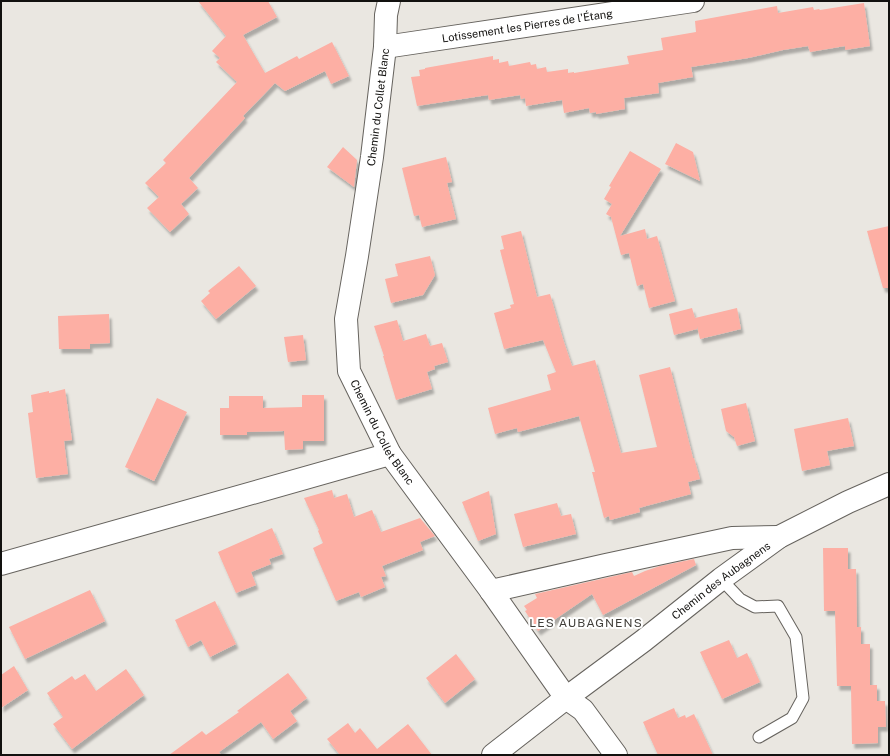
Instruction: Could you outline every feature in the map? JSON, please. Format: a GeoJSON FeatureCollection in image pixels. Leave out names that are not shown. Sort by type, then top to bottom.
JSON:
{"type":"FeatureCollection","features":[{"type":"Feature","properties":{"kind":"street","name":"Chemin du Collet Blanc"},"geometry":{"type":"LineString","coordinates":[[389,1],[386,15],[385,47],[372,157],[346,319],[349,370],[390,454],[491,591],[566,698],[583,710],[616,755]]}},
{"type":"Feature","properties":{"kind":"street","name":"Lotissement les Pierres de l'Étang"},"geometry":{"type":"LineString","coordinates":[[385,47],[693,1]]}},
{"type":"Feature","properties":{"kind":"street"},"geometry":{"type":"LineString","coordinates":[[1,564],[390,454]]}},
{"type":"Feature","properties":{"kind":"street","name":"Chemin des Aubagnens"},"geometry":{"type":"LineString","coordinates":[[492,755],[643,641],[721,579],[779,537],[848,502],[889,484]]}},
{"type":"Feature","properties":{"kind":"street"},"geometry":{"type":"LineString","coordinates":[[491,591],[732,538],[779,537]]}},
{"type":"Feature","properties":{"kind":"lane"},"geometry":{"type":"LineString","coordinates":[[721,579],[740,599],[755,607],[778,606],[796,637],[803,698],[792,718],[759,737]]}},
{"type":"Feature","properties":{"kind":"building"},"geometry":{"type":"Polygon","coordinates":[[[198,1],[268,1],[277,17],[243,35],[265,73],[297,56],[299,59],[332,42],[349,76],[331,84],[325,71],[285,91],[275,83],[243,116],[245,118],[189,178],[198,188],[181,204],[189,214],[170,232],[147,208],[159,197],[145,183],[166,163],[163,160],[237,82],[216,62],[220,58],[212,51],[226,36],[198,1]]]}},
{"type":"Feature","properties":{"kind":"building"},"geometry":{"type":"Polygon","coordinates":[[[864,3],[870,46],[845,50],[845,46],[810,52],[808,46],[748,58],[691,67],[693,77],[658,83],[659,93],[624,98],[625,109],[596,114],[596,112],[590,113],[589,108],[564,113],[562,100],[526,106],[525,98],[521,99],[520,95],[489,100],[488,95],[417,106],[411,77],[420,76],[419,70],[425,68],[493,56],[493,60],[499,59],[499,63],[508,61],[509,66],[530,62],[531,65],[536,64],[537,69],[546,67],[547,72],[568,69],[568,73],[574,73],[629,64],[627,56],[663,50],[661,38],[696,32],[695,21],[777,6],[778,13],[813,7],[814,10],[820,10],[864,3]]]}},
{"type":"Feature","properties":{"kind":"building"},"geometry":{"type":"Polygon","coordinates":[[[676,143],[693,152],[700,181],[665,164],[676,143]]]}},
{"type":"Feature","properties":{"kind":"building"},"geometry":{"type":"Polygon","coordinates":[[[343,147],[357,160],[354,187],[327,167],[343,147]]]}},
{"type":"Feature","properties":{"kind":"building"},"geometry":{"type":"Polygon","coordinates":[[[630,151],[661,169],[620,236],[645,229],[647,239],[657,236],[675,301],[649,308],[643,284],[637,286],[629,253],[621,255],[611,217],[606,214],[612,204],[604,199],[611,187],[609,186],[630,151]]]}},
{"type":"Feature","properties":{"kind":"building"},"geometry":{"type":"Polygon","coordinates":[[[446,157],[452,182],[447,183],[456,219],[422,227],[419,215],[414,216],[402,168],[446,157]]]}},
{"type":"Feature","properties":{"kind":"building"},"geometry":{"type":"Polygon","coordinates":[[[889,226],[889,288],[883,288],[867,231],[889,226]]]}},
{"type":"Feature","properties":{"kind":"building"},"geometry":{"type":"Polygon","coordinates":[[[521,231],[537,297],[550,294],[572,366],[595,360],[621,453],[657,447],[639,375],[670,367],[693,458],[700,479],[688,482],[691,494],[639,508],[640,512],[610,520],[609,516],[604,518],[592,472],[595,472],[579,416],[518,432],[517,428],[495,434],[488,408],[551,390],[547,375],[556,372],[543,340],[504,349],[494,313],[511,308],[510,305],[514,304],[500,250],[504,249],[501,236],[521,231]]]}},
{"type":"Feature","properties":{"kind":"building"},"geometry":{"type":"Polygon","coordinates":[[[430,256],[435,275],[423,295],[391,303],[385,279],[398,276],[395,264],[430,256]]]}},
{"type":"Feature","properties":{"kind":"building"},"geometry":{"type":"Polygon","coordinates":[[[239,266],[256,286],[216,319],[201,301],[210,293],[208,291],[239,266]]]}},
{"type":"Feature","properties":{"kind":"building"},"geometry":{"type":"Polygon","coordinates":[[[692,308],[695,318],[737,308],[741,329],[700,339],[697,326],[697,329],[674,335],[669,314],[692,308]]]}},
{"type":"Feature","properties":{"kind":"building"},"geometry":{"type":"Polygon","coordinates":[[[109,314],[110,343],[90,344],[90,349],[59,349],[58,316],[109,314]]]}},
{"type":"Feature","properties":{"kind":"building"},"geometry":{"type":"Polygon","coordinates":[[[397,320],[403,341],[426,334],[430,346],[442,343],[448,362],[434,366],[435,369],[427,372],[432,389],[396,400],[374,326],[397,320]]]}},
{"type":"Feature","properties":{"kind":"building"},"geometry":{"type":"Polygon","coordinates":[[[303,335],[306,360],[288,362],[284,337],[303,335]]]}},
{"type":"Feature","properties":{"kind":"building"},"geometry":{"type":"Polygon","coordinates":[[[65,389],[72,440],[64,441],[68,474],[36,478],[28,413],[33,412],[31,395],[65,389]]]}},
{"type":"Feature","properties":{"kind":"building"},"geometry":{"type":"Polygon","coordinates":[[[302,395],[324,395],[324,441],[303,441],[303,449],[285,450],[284,431],[247,432],[247,435],[220,435],[220,408],[229,408],[229,396],[263,396],[263,408],[302,407],[302,395]]]}},
{"type":"Feature","properties":{"kind":"building"},"geometry":{"type":"Polygon","coordinates":[[[157,398],[187,412],[154,481],[125,467],[157,398]]]}},
{"type":"Feature","properties":{"kind":"building"},"geometry":{"type":"Polygon","coordinates":[[[746,403],[755,441],[737,446],[734,437],[726,431],[721,409],[746,403]]]}},
{"type":"Feature","properties":{"kind":"building"},"geometry":{"type":"Polygon","coordinates":[[[848,418],[854,446],[827,451],[830,465],[802,471],[794,429],[848,418]]]}},
{"type":"Feature","properties":{"kind":"building"},"geometry":{"type":"Polygon","coordinates":[[[332,490],[334,498],[347,494],[354,517],[372,510],[381,532],[420,518],[435,536],[420,542],[423,550],[382,566],[386,576],[381,577],[385,587],[361,597],[359,592],[336,601],[313,548],[323,543],[318,531],[319,530],[304,498],[332,490]]]}},
{"type":"Feature","properties":{"kind":"building"},"geometry":{"type":"Polygon","coordinates":[[[489,491],[496,534],[478,541],[462,502],[489,491]]]}},
{"type":"Feature","properties":{"kind":"building"},"geometry":{"type":"Polygon","coordinates":[[[557,503],[561,516],[571,514],[576,534],[523,547],[514,514],[557,503]]]}},
{"type":"Feature","properties":{"kind":"building"},"geometry":{"type":"Polygon","coordinates":[[[272,528],[283,554],[269,559],[271,564],[251,572],[256,585],[236,593],[218,552],[272,528]]]}},
{"type":"Feature","properties":{"kind":"building"},"geometry":{"type":"Polygon","coordinates":[[[823,548],[848,548],[848,569],[856,569],[857,627],[861,627],[861,644],[870,644],[870,685],[877,685],[877,701],[885,701],[886,727],[878,727],[878,743],[852,744],[851,686],[837,686],[835,611],[824,611],[823,548]]]}},
{"type":"Feature","properties":{"kind":"building"},"geometry":{"type":"Polygon","coordinates":[[[694,559],[696,565],[603,615],[592,594],[538,631],[525,611],[527,610],[524,606],[537,598],[535,594],[632,572],[634,576],[660,566],[694,559]]]}},
{"type":"Feature","properties":{"kind":"building"},"geometry":{"type":"Polygon","coordinates":[[[90,590],[105,621],[25,659],[9,627],[90,590]]]}},
{"type":"Feature","properties":{"kind":"building"},"geometry":{"type":"Polygon","coordinates":[[[215,601],[236,644],[210,657],[201,640],[188,647],[175,620],[215,601]]]}},
{"type":"Feature","properties":{"kind":"building"},"geometry":{"type":"Polygon","coordinates":[[[729,640],[737,658],[747,653],[760,682],[722,699],[700,652],[729,640]]]}},
{"type":"Feature","properties":{"kind":"building"},"geometry":{"type":"Polygon","coordinates":[[[456,654],[475,679],[445,703],[426,678],[456,654]]]}},
{"type":"Feature","properties":{"kind":"building"},"geometry":{"type":"Polygon","coordinates":[[[14,666],[28,690],[1,708],[1,675],[14,666]]]}},
{"type":"Feature","properties":{"kind":"building"},"geometry":{"type":"Polygon","coordinates":[[[126,669],[144,695],[72,749],[53,724],[63,717],[47,693],[72,676],[75,680],[85,674],[96,691],[126,669]]]}},
{"type":"Feature","properties":{"kind":"building"},"geometry":{"type":"Polygon","coordinates":[[[288,673],[307,698],[290,711],[297,721],[273,739],[261,722],[219,752],[221,755],[169,755],[202,731],[206,735],[239,712],[237,711],[288,673]]]}},
{"type":"Feature","properties":{"kind":"building"},"geometry":{"type":"Polygon","coordinates":[[[674,708],[678,718],[685,715],[686,718],[694,714],[713,755],[658,755],[643,722],[674,708]]]}},
{"type":"Feature","properties":{"kind":"building"},"geometry":{"type":"Polygon","coordinates":[[[348,723],[355,733],[360,728],[377,749],[408,724],[432,755],[340,755],[327,739],[348,723]]]}},
{"type":"Feature","properties":{"kind":"district","name":"LES AUBAGNENS"},"geometry":{"type":"Point","coordinates":[586,623]}}]}
